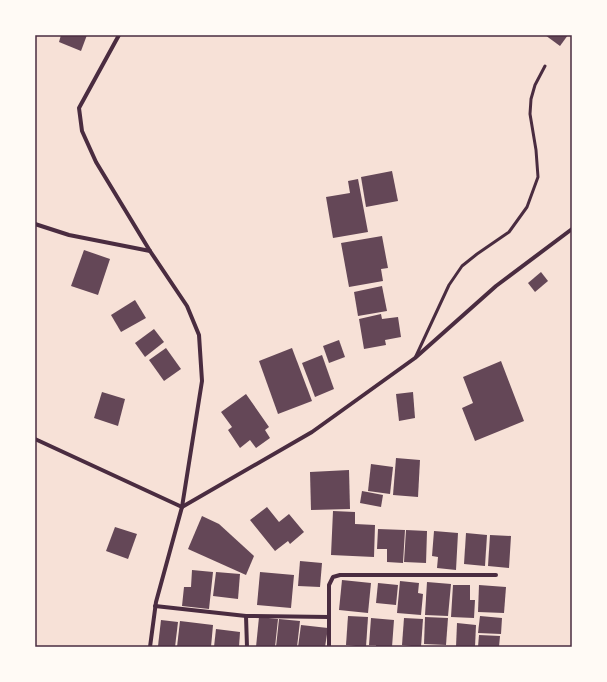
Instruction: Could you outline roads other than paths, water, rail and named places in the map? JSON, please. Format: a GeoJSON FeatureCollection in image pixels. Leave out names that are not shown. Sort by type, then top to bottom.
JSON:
{"type":"FeatureCollection","features":[{"type":"Feature","properties":{"kind":"street"},"geometry":{"type":"LineString","coordinates":[[119,35],[78,108],[82,131],[96,162],[150,251],[187,306],[199,335],[202,381],[182,507],[156,606],[150,647]]}},
{"type":"Feature","properties":{"kind":"street"},"geometry":{"type":"LineString","coordinates":[[35,224],[69,235],[150,251]]}},
{"type":"Feature","properties":{"kind":"street"},"geometry":{"type":"LineString","coordinates":[[182,507],[312,432],[415,358],[496,286],[572,229]]}},
{"type":"Feature","properties":{"kind":"street"},"geometry":{"type":"LineString","coordinates":[[35,439],[182,507]]}},
{"type":"Feature","properties":{"kind":"street"},"geometry":{"type":"LineString","coordinates":[[329,647],[329,585],[333,577],[340,575],[496,575]]}},
{"type":"Feature","properties":{"kind":"street"},"geometry":{"type":"LineString","coordinates":[[156,606],[246,616],[329,617]]}},
{"type":"Feature","properties":{"kind":"street"},"geometry":{"type":"LineString","coordinates":[[246,616],[247,647]]}},
{"type":"Feature","properties":{"kind":"lane"},"geometry":{"type":"LineString","coordinates":[[415,358],[449,285],[462,266],[509,232],[527,207],[538,176],[536,150],[530,114],[531,99],[535,85],[545,66]]}}]}
